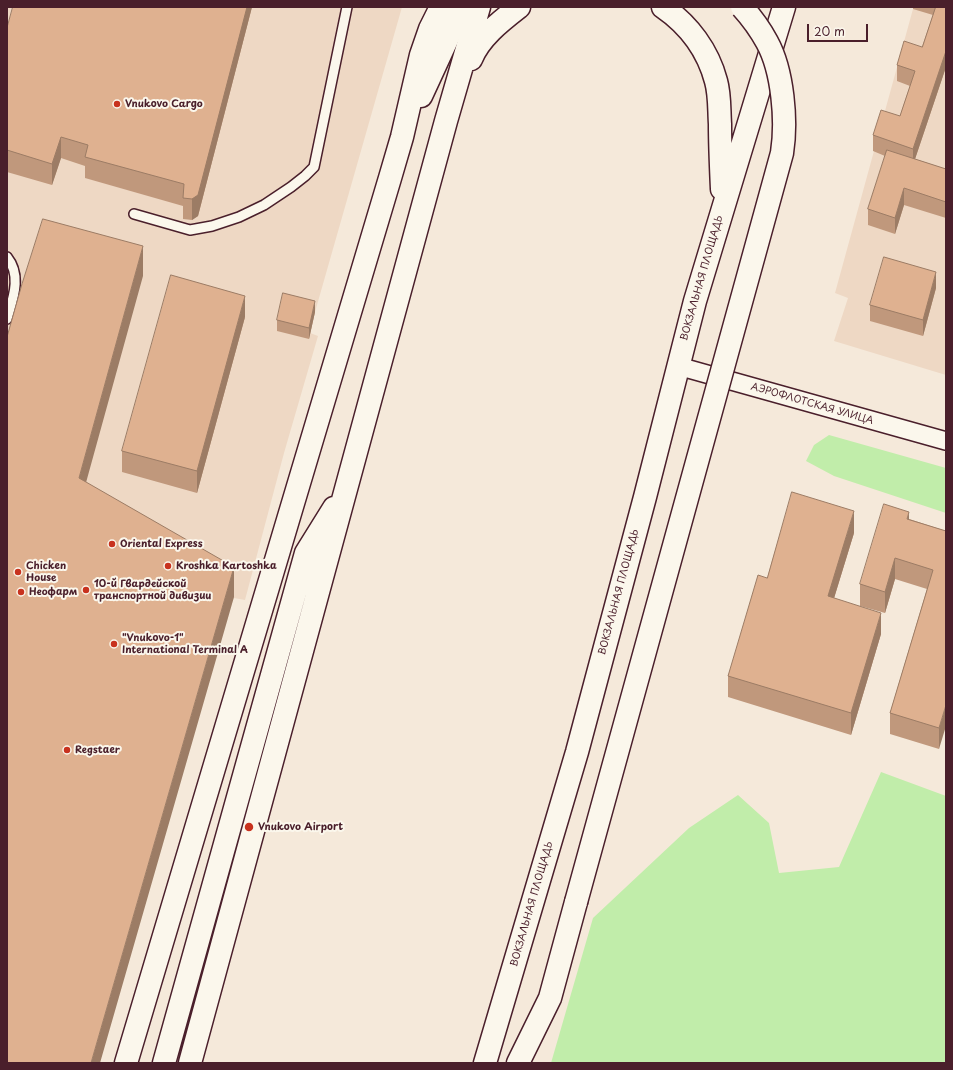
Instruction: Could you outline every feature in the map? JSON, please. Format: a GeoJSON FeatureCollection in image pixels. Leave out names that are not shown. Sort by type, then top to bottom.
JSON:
{"type":"FeatureCollection","features":[{"type":"Feature","properties":{"kind":"main road"},"geometry":{"type":"LineString","coordinates":[[126,1063],[402,137],[421,55],[430,29],[441,7]]}},
{"type":"Feature","properties":{"kind":"main road"},"geometry":{"type":"LineString","coordinates":[[402,137],[458,18],[465,7]]}},
{"type":"Feature","properties":{"kind":"main road"},"geometry":{"type":"LineString","coordinates":[[190,1063],[448,116],[480,7]]}},
{"type":"Feature","properties":{"kind":"main road"},"geometry":{"type":"LineString","coordinates":[[448,116],[476,49],[498,23],[519,7]]}},
{"type":"Feature","properties":{"kind":"main road"},"geometry":{"type":"LineString","coordinates":[[664,7],[681,22],[698,42],[705,54],[716,81],[719,97],[723,206]]}},
{"type":"Feature","properties":{"kind":"main road"},"geometry":{"type":"LineString","coordinates":[[518,1063],[550,998],[782,153],[784,114],[781,89],[776,67],[768,43],[752,18],[742,7]]}},
{"type":"Feature","properties":{"kind":"main road","name":"ВОКЗАЛЬНАЯ ПЛОЩАДЬ"},"geometry":{"type":"LineString","coordinates":[[485,1063],[576,752],[695,300],[784,7]]}},
{"type":"Feature","properties":{"kind":"main road"},"geometry":{"type":"LineString","coordinates":[[164,1063],[306,553],[347,488]]}},
{"type":"Feature","properties":{"kind":"street","name":"АЭРОФЛОТСКАЯ УЛИЦА"},"geometry":{"type":"LineString","coordinates":[[678,366],[946,441]]}},
{"type":"Feature","properties":{"kind":"lane"},"geometry":{"type":"LineString","coordinates":[[134,214],[190,230],[212,226],[239,217],[264,204],[305,176],[314,167],[347,7]]}},
{"type":"Feature","properties":{"kind":"lane"},"geometry":{"type":"LineString","coordinates":[[7,257],[12,263],[16,290],[7,319]]}},
{"type":"Feature","properties":{"kind":"shaded area"},"geometry":{"type":"Polygon","coordinates":[[[7,7],[402,7],[315,312],[310,333],[318,336],[284,453],[245,600],[234,598],[7,1063],[7,7]]]}},
{"type":"Feature","properties":{"kind":"shaded area"},"geometry":{"type":"Polygon","coordinates":[[[946,7],[946,375],[834,341],[848,298],[835,293],[913,9],[946,7]]]}},
{"type":"Feature","properties":{"kind":"green space"},"geometry":{"type":"Polygon","coordinates":[[[829,435],[946,468],[946,513],[834,476],[806,461],[814,445],[829,435]]]}},
{"type":"Feature","properties":{"kind":"green space"},"geometry":{"type":"Polygon","coordinates":[[[881,772],[946,796],[946,1063],[551,1063],[593,918],[689,828],[738,795],[769,823],[779,873],[839,867],[881,772]]]}},
{"type":"Feature","properties":{"kind":"building","name":"Vnukovo Cargo"},"geometry":{"type":"Polygon","coordinates":[[[13,7],[247,7],[198,195],[192,199],[183,198],[184,184],[85,157],[88,145],[61,137],[52,164],[7,150],[7,28],[13,7]]]}},
{"type":"Feature","properties":{"kind":"building"},"geometry":{"type":"Polygon","coordinates":[[[936,7],[946,7],[946,51],[913,149],[873,135],[881,110],[900,116],[915,71],[897,65],[904,41],[922,47],[936,7]]]}},
{"type":"Feature","properties":{"kind":"building"},"geometry":{"type":"Polygon","coordinates":[[[887,150],[946,169],[946,202],[904,188],[895,218],[868,209],[887,150]]]}},
{"type":"Feature","properties":{"kind":"building","name":"\"Vnukovo-1\" International Terminal A"},"geometry":{"type":"Polygon","coordinates":[[[43,219],[143,246],[79,478],[234,567],[91,1063],[7,1063],[7,337],[43,219]]]}},
{"type":"Feature","properties":{"kind":"building"},"geometry":{"type":"Polygon","coordinates":[[[884,257],[936,272],[923,320],[870,305],[884,257]]]}},
{"type":"Feature","properties":{"kind":"building"},"geometry":{"type":"Polygon","coordinates":[[[171,275],[245,296],[197,471],[122,451],[171,275]]]}},
{"type":"Feature","properties":{"kind":"building"},"geometry":{"type":"Polygon","coordinates":[[[283,293],[315,301],[309,328],[277,320],[283,293]]]}},
{"type":"Feature","properties":{"kind":"building"},"geometry":{"type":"Polygon","coordinates":[[[792,492],[854,511],[828,596],[881,613],[851,713],[728,676],[758,575],[767,578],[792,492]]]}},
{"type":"Feature","properties":{"kind":"building"},"geometry":{"type":"Polygon","coordinates":[[[884,504],[909,512],[907,519],[946,531],[946,705],[939,728],[890,713],[933,570],[895,558],[885,592],[860,584],[884,504]]]}},
{"type":"Feature","properties":{"kind":"place","name":"Vnukovo Cargo"},"geometry":{"type":"Point","coordinates":[117,104]}},
{"type":"Feature","properties":{"kind":"place","name":"Oriental Express"},"geometry":{"type":"Point","coordinates":[112,544]}},
{"type":"Feature","properties":{"kind":"place","name":"Kroshka Kartoshka"},"geometry":{"type":"Point","coordinates":[168,566]}},
{"type":"Feature","properties":{"kind":"place","name":"Chicken House"},"geometry":{"type":"Point","coordinates":[18,572]}},
{"type":"Feature","properties":{"kind":"place","name":"10-й Гвардейской транспортной дивизии"},"geometry":{"type":"Point","coordinates":[86,590]}},
{"type":"Feature","properties":{"kind":"place","name":"Неофарм"},"geometry":{"type":"Point","coordinates":[21,592]}},
{"type":"Feature","properties":{"kind":"place","name":"\"Vnukovo-1\" International Terminal A"},"geometry":{"type":"Point","coordinates":[114,644]}},
{"type":"Feature","properties":{"kind":"place","name":"Regstaer"},"geometry":{"type":"Point","coordinates":[67,750]}},
{"type":"Feature","properties":{"kind":"place","name":"Vnukovo Airport"},"geometry":{"type":"Point","coordinates":[249,827]}}]}
